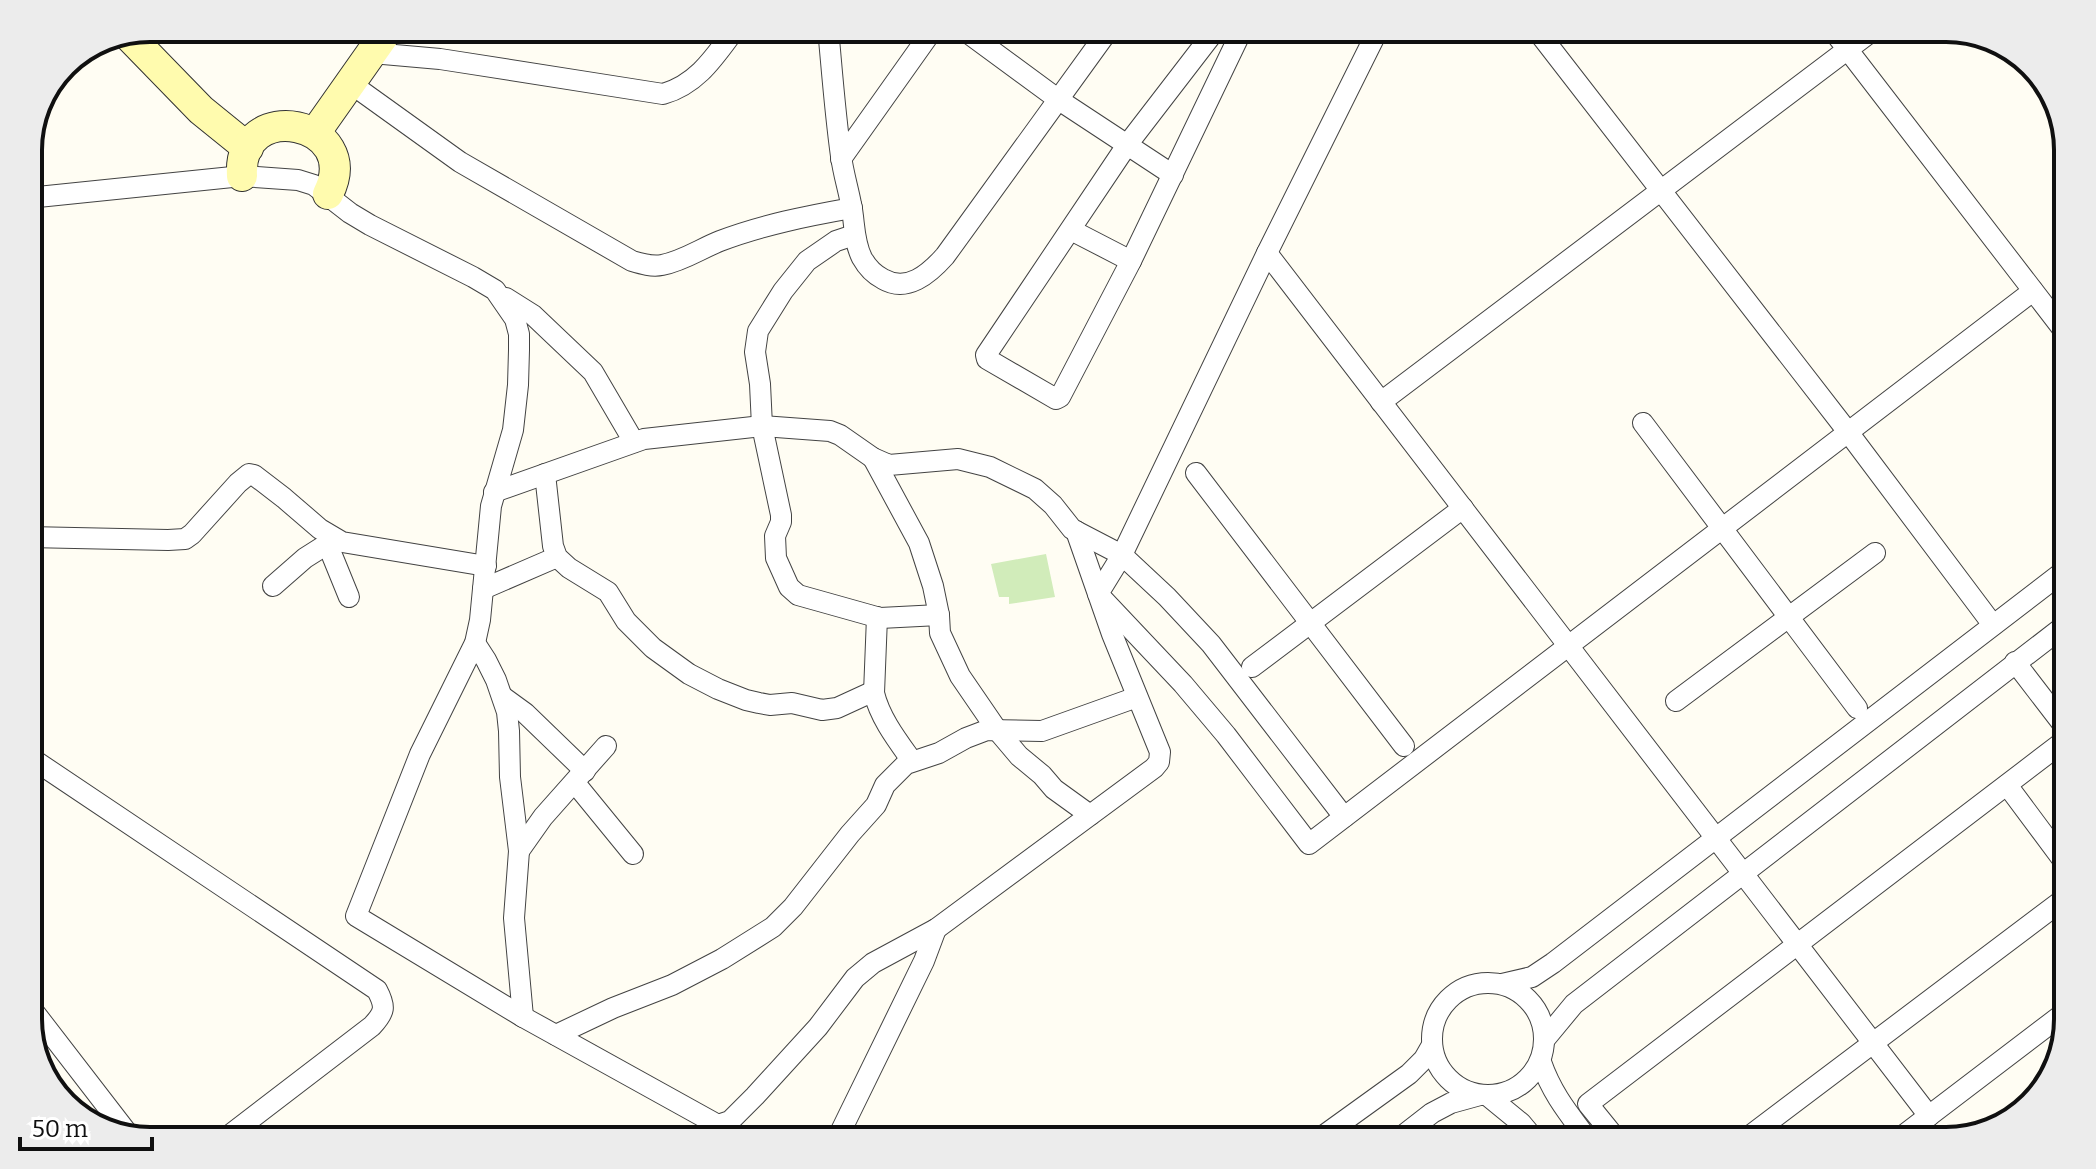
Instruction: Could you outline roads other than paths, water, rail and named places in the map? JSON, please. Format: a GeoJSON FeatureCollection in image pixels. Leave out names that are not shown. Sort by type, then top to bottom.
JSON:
{"type":"FeatureCollection","features":[{"type":"Feature","properties":{"kind":"street"},"geometry":{"type":"LineString","coordinates":[[315,133],[379,42]]}},
{"type":"Feature","properties":{"kind":"street"},"geometry":{"type":"LineString","coordinates":[[372,53],[440,59],[663,94],[678,90],[694,79],[726,42]]}},
{"type":"Feature","properties":{"kind":"street"},"geometry":{"type":"LineString","coordinates":[[829,42],[841,159],[852,208],[854,235],[862,259],[872,273],[900,285],[911,283],[934,269],[945,256],[1100,42]]}},
{"type":"Feature","properties":{"kind":"street"},"geometry":{"type":"LineString","coordinates":[[841,159],[924,42]]}},
{"type":"Feature","properties":{"kind":"street"},"geometry":{"type":"LineString","coordinates":[[980,42],[1059,100],[1173,175]]}},
{"type":"Feature","properties":{"kind":"street"},"geometry":{"type":"LineString","coordinates":[[1206,42],[1127,145],[985,356],[1056,399],[1060,397],[1131,261],[1236,42]]}},
{"type":"Feature","properties":{"kind":"street"},"geometry":{"type":"LineString","coordinates":[[1098,594],[1122,555],[1372,42]]}},
{"type":"Feature","properties":{"kind":"street"},"geometry":{"type":"LineString","coordinates":[[1546,42],[1848,432],[1993,625]]}},
{"type":"Feature","properties":{"kind":"street"},"geometry":{"type":"LineString","coordinates":[[1842,42],[2054,318]]}},
{"type":"Feature","properties":{"kind":"street"},"geometry":{"type":"LineString","coordinates":[[1381,402],[1857,42]]}},
{"type":"Feature","properties":{"kind":"street"},"geometry":{"type":"LineString","coordinates":[[136,43],[201,110],[245,162]]}},
{"type":"Feature","properties":{"kind":"street"},"geometry":{"type":"LineString","coordinates":[[350,83],[460,162],[632,261],[645,265],[666,265],[717,242],[756,229],[852,208]]}},
{"type":"Feature","properties":{"kind":"street"},"geometry":{"type":"LineString","coordinates":[[245,162],[255,138],[269,129],[284,125],[300,126],[315,133],[332,157],[334,171],[328,194]]}},
{"type":"Feature","properties":{"kind":"street"},"geometry":{"type":"LineString","coordinates":[[42,196],[245,162],[314,185],[370,225],[473,277],[533,315],[593,372],[634,442]]}},
{"type":"Feature","properties":{"kind":"street"},"geometry":{"type":"LineString","coordinates":[[1071,230],[1131,261]]}},
{"type":"Feature","properties":{"kind":"street"},"geometry":{"type":"LineString","coordinates":[[854,235],[836,241],[807,261],[761,325],[756,340],[762,426],[781,515],[775,536],[776,558],[789,587],[808,599],[877,617],[939,615]]}},
{"type":"Feature","properties":{"kind":"street"},"geometry":{"type":"LineString","coordinates":[[1267,253],[1929,1116]]}},
{"type":"Feature","properties":{"kind":"street"},"geometry":{"type":"LineString","coordinates":[[495,290],[515,319],[519,334],[518,385],[513,430],[491,506],[475,643],[420,754],[356,916],[523,1017],[711,1123],[725,1124],[755,1096],[818,1027],[855,978],[885,956],[936,929],[1159,762],[1160,752],[1076,531]]}},
{"type":"Feature","properties":{"kind":"street"},"geometry":{"type":"LineString","coordinates":[[1098,594],[1209,715],[1309,844],[2033,291]]}},
{"type":"Feature","properties":{"kind":"street"},"geometry":{"type":"LineString","coordinates":[[1643,423],[1857,708]]}},
{"type":"Feature","properties":{"kind":"street"},"geometry":{"type":"LineString","coordinates":[[494,492],[644,439],[762,426],[830,431],[889,465],[958,459],[990,467],[1035,489],[1053,505],[1066,523],[1122,555],[1167,597],[1211,644],[1344,817]]}},
{"type":"Feature","properties":{"kind":"street"},"geometry":{"type":"LineString","coordinates":[[873,458],[919,543],[933,586],[940,633],[960,676],[1019,756],[1054,789],[1090,815]]}},
{"type":"Feature","properties":{"kind":"street"},"geometry":{"type":"LineString","coordinates":[[1196,473],[1404,746]]}},
{"type":"Feature","properties":{"kind":"street"},"geometry":{"type":"LineString","coordinates":[[42,537],[185,539],[238,483],[251,474],[331,541],[349,597]]}},
{"type":"Feature","properties":{"kind":"street"},"geometry":{"type":"LineString","coordinates":[[545,474],[557,557],[588,582],[608,592],[626,621],[653,648],[689,674],[746,700],[770,705],[792,703],[822,710],[837,708],[874,691]]}},
{"type":"Feature","properties":{"kind":"street"},"geometry":{"type":"LineString","coordinates":[[1252,667],[1463,508]]}},
{"type":"Feature","properties":{"kind":"street"},"geometry":{"type":"LineString","coordinates":[[273,586],[305,558],[331,541],[486,566]]}},
{"type":"Feature","properties":{"kind":"street"},"geometry":{"type":"LineString","coordinates":[[1676,701],[1875,553]]}},
{"type":"Feature","properties":{"kind":"street"},"geometry":{"type":"LineString","coordinates":[[483,589],[557,557]]}},
{"type":"Feature","properties":{"kind":"street"},"geometry":{"type":"LineString","coordinates":[[1502,984],[1532,977],[1553,963],[2054,579]]}},
{"type":"Feature","properties":{"kind":"street"},"geometry":{"type":"LineString","coordinates":[[877,617],[874,691],[881,715],[912,761]]}},
{"type":"Feature","properties":{"kind":"street"},"geometry":{"type":"LineString","coordinates":[[1545,1039],[1574,1004],[2054,633]]}},
{"type":"Feature","properties":{"kind":"street"},"geometry":{"type":"LineString","coordinates":[[475,643],[503,697],[509,731],[510,777],[519,851],[514,918],[523,1017]]}},
{"type":"Feature","properties":{"kind":"street"},"geometry":{"type":"LineString","coordinates":[[2015,662],[2054,713]]}},
{"type":"Feature","properties":{"kind":"street"},"geometry":{"type":"LineString","coordinates":[[503,697],[525,713],[580,777],[633,854]]}},
{"type":"Feature","properties":{"kind":"street"},"geometry":{"type":"LineString","coordinates":[[556,1035],[672,985],[773,927],[876,805],[885,785],[906,764],[939,753],[987,730],[1042,731],[1137,697]]}},
{"type":"Feature","properties":{"kind":"street"},"geometry":{"type":"LineString","coordinates":[[519,851],[543,817],[606,746]]}},
{"type":"Feature","properties":{"kind":"street"},"geometry":{"type":"LineString","coordinates":[[1607,1127],[1588,1104],[2054,749]]}},
{"type":"Feature","properties":{"kind":"street"},"geometry":{"type":"LineString","coordinates":[[42,765],[377,990],[383,1002],[382,1015],[372,1026],[240,1127]]}},
{"type":"Feature","properties":{"kind":"street"},"geometry":{"type":"LineString","coordinates":[[2007,785],[2054,848]]}},
{"type":"Feature","properties":{"kind":"street"},"geometry":{"type":"LineString","coordinates":[[1761,1127],[2054,906]]}},
{"type":"Feature","properties":{"kind":"street"},"geometry":{"type":"LineString","coordinates":[[843,1127],[924,961],[936,929]]}},
{"type":"Feature","properties":{"kind":"street"},"geometry":{"type":"LineString","coordinates":[[1414,1127],[1451,1103],[1484,1096],[1506,1093],[1522,1085],[1541,1062],[1545,1039],[1542,1020],[1533,1004],[1519,991],[1502,984],[1484,982],[1466,987],[1451,996],[1440,1010],[1433,1027],[1432,1045],[1443,1072],[1453,1083],[1484,1096],[1524,1127]]}},
{"type":"Feature","properties":{"kind":"street"},"geometry":{"type":"LineString","coordinates":[[1914,1127],[2054,1021]]}},
{"type":"Feature","properties":{"kind":"street"},"geometry":{"type":"LineString","coordinates":[[42,1022],[119,1122]]}},
{"type":"Feature","properties":{"kind":"street"},"geometry":{"type":"LineString","coordinates":[[1335,1127],[1409,1074],[1424,1059],[1432,1045]]}},
{"type":"Feature","properties":{"kind":"street"},"geometry":{"type":"LineString","coordinates":[[1541,1062],[1557,1100],[1578,1127]]}}]}
